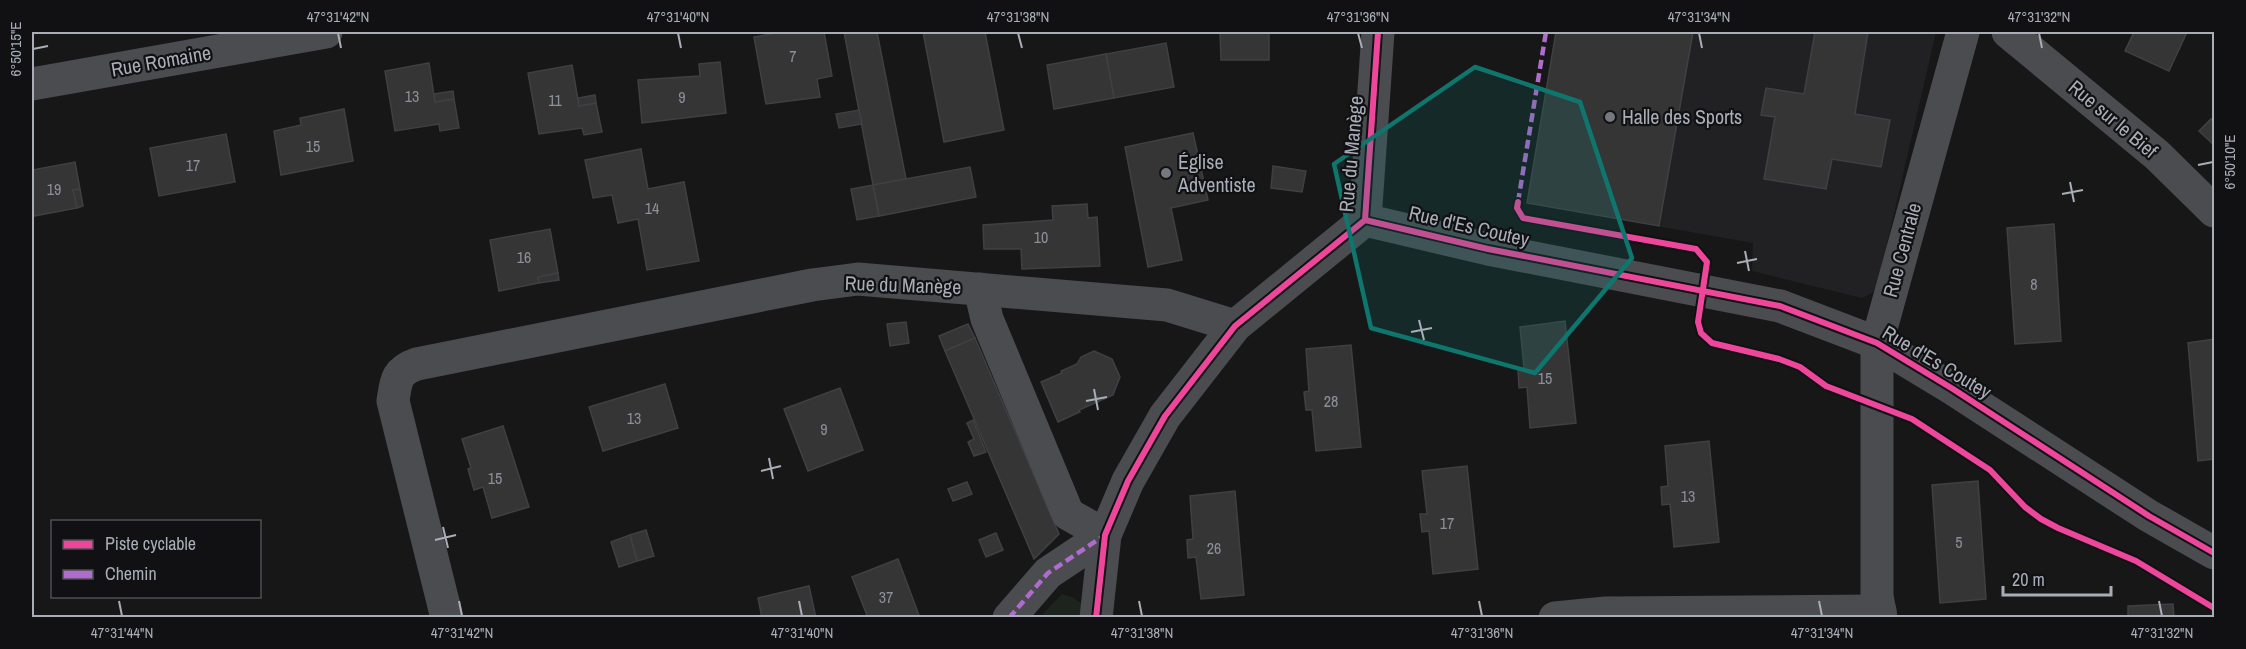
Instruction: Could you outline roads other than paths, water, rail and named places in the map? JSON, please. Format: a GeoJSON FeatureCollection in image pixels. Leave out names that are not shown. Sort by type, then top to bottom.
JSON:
{"type":"FeatureCollection","features":[{"type":"Feature","properties":{"kind":"street","name":"Rue Romaine"},"geometry":{"type":"LineString","coordinates":[[32,84],[326,32]]}},
{"type":"Feature","properties":{"kind":"street","name":"Rue du Manège"},"geometry":{"type":"LineString","coordinates":[[447,618],[393,401],[396,380],[405,368],[812,285],[858,279],[1167,305],[1234,326],[1365,220],[1378,32]]}},
{"type":"Feature","properties":{"kind":"street","name":"Rue Centrale"},"geometry":{"type":"LineString","coordinates":[[1880,614],[1877,596],[1877,343],[1963,32]]}},
{"type":"Feature","properties":{"kind":"street","name":"Rue sur le Bief"},"geometry":{"type":"LineString","coordinates":[[2008,32],[2157,155],[2214,211]]}},
{"type":"Feature","properties":{"kind":"street","name":"Rue d'Es Coutey"},"geometry":{"type":"LineString","coordinates":[[1365,220],[1488,249],[1780,306],[1877,343],[1953,389],[2149,516],[2214,554]]}},
{"type":"Feature","properties":{"kind":"street"},"geometry":{"type":"LineString","coordinates":[[981,289],[987,319],[1068,514],[1105,535]]}},
{"type":"Feature","properties":{"kind":"street"},"geometry":{"type":"LineString","coordinates":[[1096,618],[1105,535],[1128,480],[1165,416],[1234,326]]}},
{"type":"Feature","properties":{"kind":"street"},"geometry":{"type":"LineString","coordinates":[[1009,618],[1048,573],[1105,535]]}},
{"type":"Feature","properties":{"kind":"street"},"geometry":{"type":"LineString","coordinates":[[1555,618],[1618,613],[1880,614]]}},
{"type":"Feature","properties":{"kind":"place","name":"Halle des Sports"},"geometry":{"type":"Point","coordinates":[1610,117]}},
{"type":"Feature","properties":{"kind":"place","name":"Église Adventiste"},"geometry":{"type":"Point","coordinates":[1166,173]}}]}
